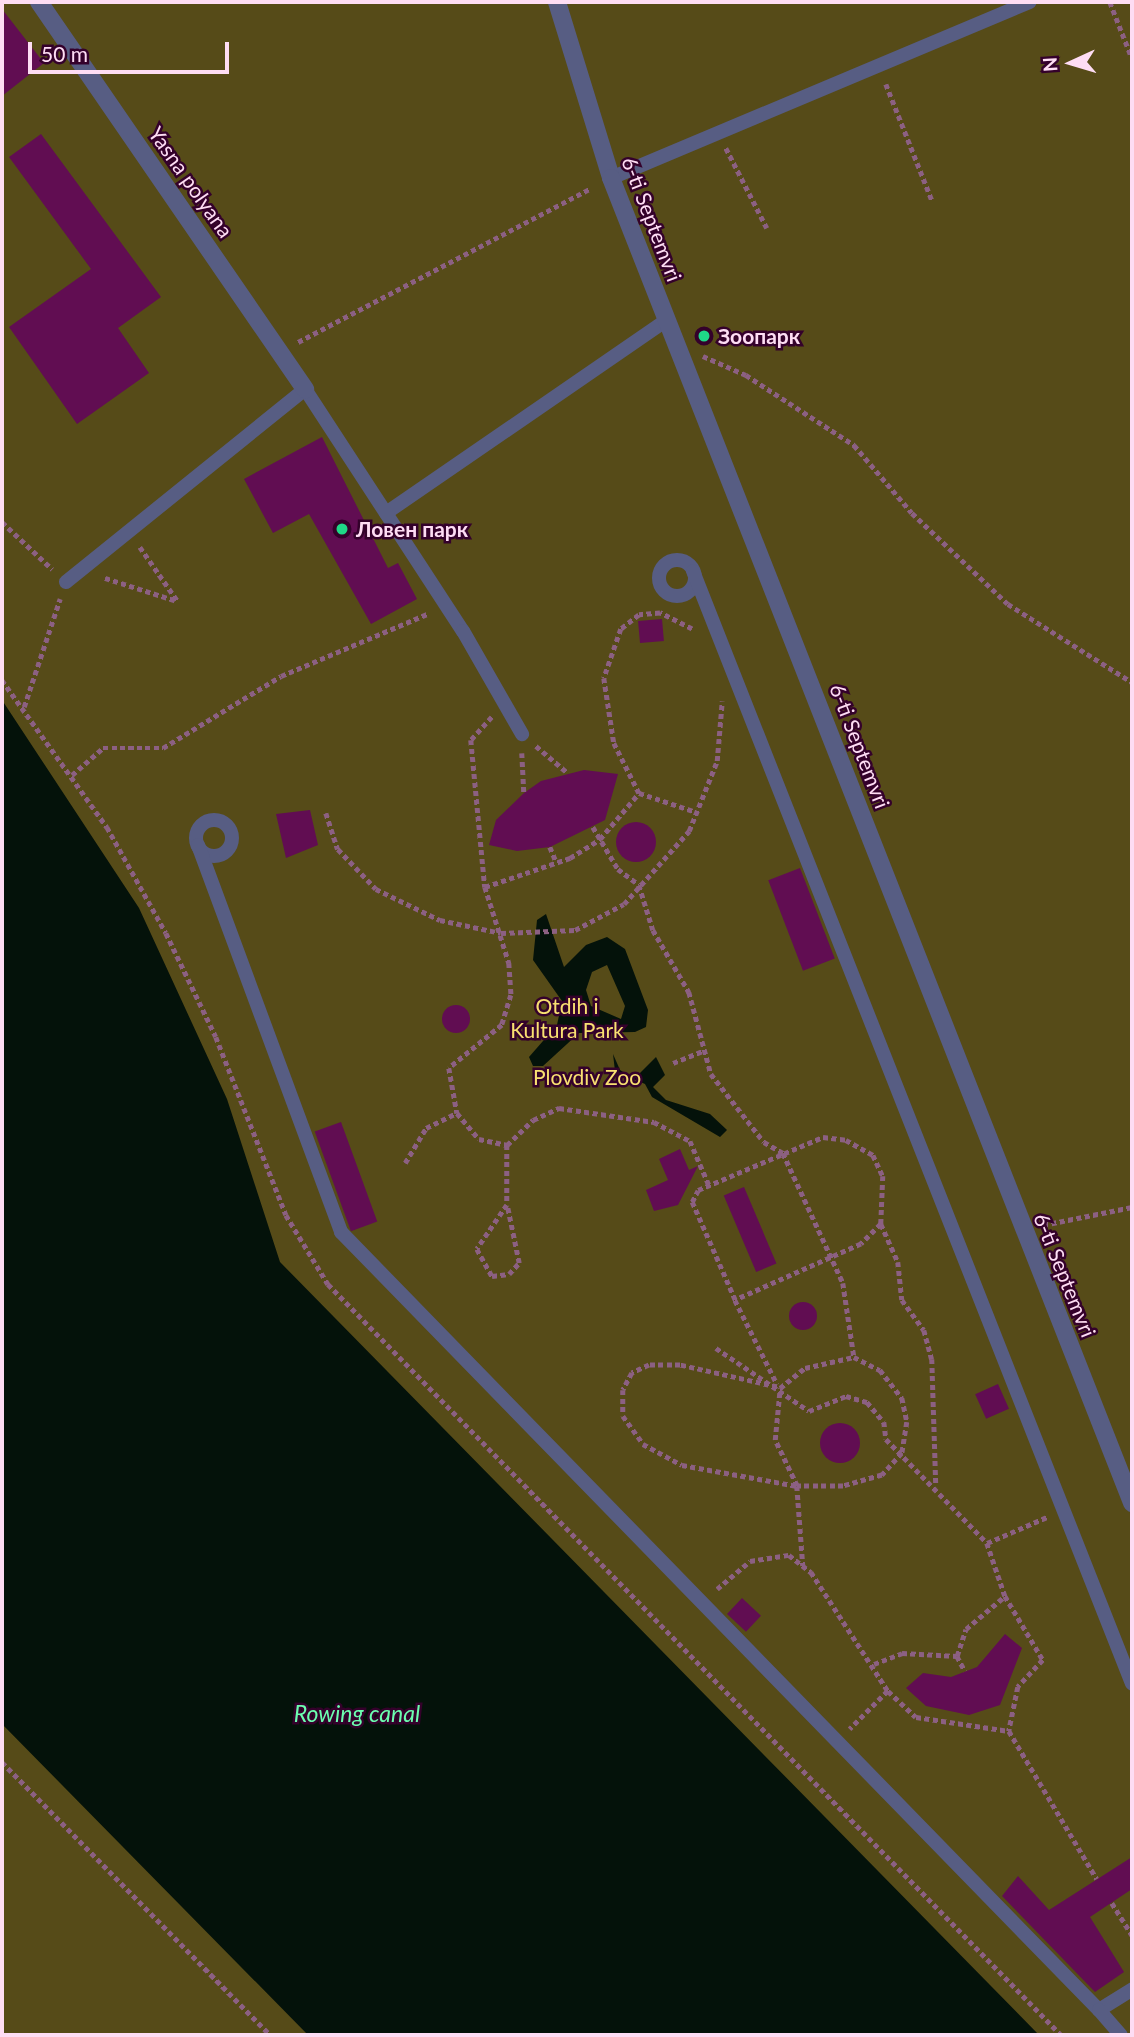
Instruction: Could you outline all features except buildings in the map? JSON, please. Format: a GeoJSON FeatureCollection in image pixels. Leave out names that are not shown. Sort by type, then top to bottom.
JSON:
{"type":"FeatureCollection","features":[{"type":"Feature","properties":{"kind":"street","name":"Yasna polyana"},"geometry":{"type":"LineString","coordinates":[[39,2],[305,389]]}},
{"type":"Feature","properties":{"kind":"street","name":"6-ti Septemvri"},"geometry":{"type":"LineString","coordinates":[[557,2],[611,178],[1022,1230],[1132,1503]]}},
{"type":"Feature","properties":{"kind":"lane"},"geometry":{"type":"LineString","coordinates":[[611,178],[1030,2]]}},
{"type":"Feature","properties":{"kind":"lane"},"geometry":{"type":"LineString","coordinates":[[386,513],[667,320]]}},
{"type":"Feature","properties":{"kind":"lane"},"geometry":{"type":"LineString","coordinates":[[66,582],[305,389],[446,605],[522,734]]}},
{"type":"Feature","properties":{"kind":"lane"},"geometry":{"type":"LineString","coordinates":[[693,571],[1132,1684]]}},
{"type":"Feature","properties":{"kind":"lane"},"geometry":{"type":"LineString","coordinates":[[198,845],[341,1232],[703,1601],[1121,2035]]}},
{"type":"Feature","properties":{"kind":"lane"},"geometry":{"type":"LineString","coordinates":[[1099,2010],[1132,1989]]}},
{"type":"Feature","properties":{"kind":"path"},"geometry":{"type":"LineString","coordinates":[[1110,2],[1132,58]]}},
{"type":"Feature","properties":{"kind":"path"},"geometry":{"type":"LineString","coordinates":[[878,64],[932,200]]}},
{"type":"Feature","properties":{"kind":"path"},"geometry":{"type":"LineString","coordinates":[[718,132],[767,228]]}},
{"type":"Feature","properties":{"kind":"path"},"geometry":{"type":"LineString","coordinates":[[280,352],[611,178]]}},
{"type":"Feature","properties":{"kind":"path"},"geometry":{"type":"LineString","coordinates":[[677,345],[746,375],[854,445],[912,513],[1008,604],[1132,682]]}},
{"type":"Feature","properties":{"kind":"path"},"geometry":{"type":"LineString","coordinates":[[2,522],[66,582],[24,707]]}},
{"type":"Feature","properties":{"kind":"path"},"geometry":{"type":"LineString","coordinates":[[81,570],[177,601],[129,530]]}},
{"type":"Feature","properties":{"kind":"path"},"geometry":{"type":"LineString","coordinates":[[72,775],[103,748],[163,748],[281,676],[446,605]]}},
{"type":"Feature","properties":{"kind":"path"},"geometry":{"type":"LineString","coordinates":[[696,812],[639,793],[614,743],[604,678],[610,651],[621,629],[639,615],[660,613],[697,635]]}},
{"type":"Feature","properties":{"kind":"path"},"geometry":{"type":"LineString","coordinates":[[326,813],[338,849],[376,889],[440,920],[513,934],[575,930],[624,904],[688,831],[717,761],[719,689]]}},
{"type":"Feature","properties":{"kind":"path"},"geometry":{"type":"LineString","coordinates":[[504,703],[471,740],[485,887],[501,933],[511,995],[502,1025],[449,1068],[457,1113],[479,1139],[507,1146]]}},
{"type":"Feature","properties":{"kind":"path"},"geometry":{"type":"LineString","coordinates":[[522,734],[568,773]]}},
{"type":"Feature","properties":{"kind":"path"},"geometry":{"type":"LineString","coordinates":[[522,734],[524,793]]}},
{"type":"Feature","properties":{"kind":"path"},"geometry":{"type":"LineString","coordinates":[[485,887],[556,861],[600,839],[639,793]]}},
{"type":"Feature","properties":{"kind":"path"},"geometry":{"type":"LineString","coordinates":[[593,827],[618,869],[639,885],[653,930],[690,992],[702,1051],[742,1116],[783,1153],[852,1311],[854,1357]]}},
{"type":"Feature","properties":{"kind":"path"},"geometry":{"type":"LineString","coordinates":[[550,847],[556,861]]}},
{"type":"Feature","properties":{"kind":"path"},"geometry":{"type":"LineString","coordinates":[[673,1063],[702,1051]]}},
{"type":"Feature","properties":{"kind":"path"},"geometry":{"type":"LineString","coordinates":[[508,1205],[477,1249],[492,1276],[509,1275],[519,1263],[508,1205],[507,1146],[533,1119],[559,1108],[601,1109],[654,1122],[690,1141],[709,1185]]}},
{"type":"Feature","properties":{"kind":"path"},"geometry":{"type":"LineString","coordinates":[[405,1163],[426,1128],[457,1113]]}},
{"type":"Feature","properties":{"kind":"path"},"geometry":{"type":"LineString","coordinates":[[803,1566],[797,1486],[775,1440],[780,1388],[735,1300],[692,1202],[709,1185],[823,1138],[846,1140],[873,1155],[883,1176],[881,1224],[898,1262],[902,1300],[924,1330],[932,1359],[936,1488]]}},
{"type":"Feature","properties":{"kind":"path"},"geometry":{"type":"LineString","coordinates":[[1022,1230],[1132,1207]]}},
{"type":"Feature","properties":{"kind":"path"},"geometry":{"type":"LineString","coordinates":[[735,1300],[831,1260],[881,1224]]}},
{"type":"Feature","properties":{"kind":"path"},"geometry":{"type":"LineString","coordinates":[[716,1348],[780,1388],[809,1411],[846,1396],[867,1402],[884,1422],[886,1439],[987,1544],[1004,1596],[1043,1660],[1018,1687],[1009,1731],[1097,1879]]}},
{"type":"Feature","properties":{"kind":"path"},"geometry":{"type":"LineString","coordinates":[[854,1357],[880,1370],[902,1398],[907,1422],[902,1453],[882,1475],[843,1486],[797,1486],[682,1465],[643,1444],[623,1416],[623,1390],[632,1373],[649,1365],[680,1364],[780,1388],[805,1368],[854,1357]]}},
{"type":"Feature","properties":{"kind":"path"},"geometry":{"type":"LineString","coordinates":[[987,1544],[1062,1510]]}},
{"type":"Feature","properties":{"kind":"path"},"geometry":{"type":"LineString","coordinates":[[703,1601],[750,1561],[789,1555],[803,1566],[874,1664],[888,1691],[916,1717],[1009,1731]]}},
{"type":"Feature","properties":{"kind":"path"},"geometry":{"type":"LineString","coordinates":[[965,1671],[957,1656],[966,1629],[1004,1596]]}},
{"type":"Feature","properties":{"kind":"path"},"geometry":{"type":"LineString","coordinates":[[874,1664],[902,1653],[957,1656]]}},
{"type":"Feature","properties":{"kind":"path"},"geometry":{"type":"LineString","coordinates":[[838,1741],[888,1691]]}},
{"type":"Feature","properties":{"kind":"path"},"geometry":{"type":"LineString","coordinates":[[2,1762],[270,2035]]}},
{"type":"Feature","properties":{"kind":"path"},"geometry":{"type":"LineString","coordinates":[[1112,1903],[1132,1935]]}},
{"type":"Feature","properties":{"kind":"green space","name":"Otdih i Kultura Park"},"geometry":{"type":"Polygon","coordinates":[[[2,2],[1132,2],[1132,2035],[2,2035],[2,2]]]}},
{"type":"Feature","properties":{"kind":"water","name":"Rowing canal"},"geometry":{"type":"Polygon","coordinates":[[[2,700],[139,908],[227,1099],[280,1262],[1039,2035],[308,2035],[2,1724],[2,700]]]}},
{"type":"Feature","properties":{"kind":"water"},"geometry":{"type":"Polygon","coordinates":[[[546,914],[564,967],[586,945],[607,937],[625,949],[648,1010],[646,1027],[635,1032],[579,1033],[543,1066],[533,1066],[529,1057],[557,1025],[562,1001],[533,960],[537,920],[546,914]],[[607,965],[592,972],[586,990],[591,1006],[621,1019],[625,1006],[607,965]]]}},
{"type":"Feature","properties":{"kind":"water"},"geometry":{"type":"Polygon","coordinates":[[[613,1054],[620,1070],[634,1079],[656,1057],[665,1075],[653,1087],[666,1100],[710,1114],[727,1130],[720,1137],[652,1097],[645,1084],[615,1071],[613,1054]]]}},
{"type":"Feature","properties":{"kind":"place","name":"Зоопарк"},"geometry":{"type":"Point","coordinates":[704,336]}},
{"type":"Feature","properties":{"kind":"place","name":"Ловен парк"},"geometry":{"type":"Point","coordinates":[342,529]}},
{"type":"Feature","properties":{"kind":"park label","name":"Plovdiv Zoo"},"geometry":{"type":"Point","coordinates":[587,1077]}}]}
